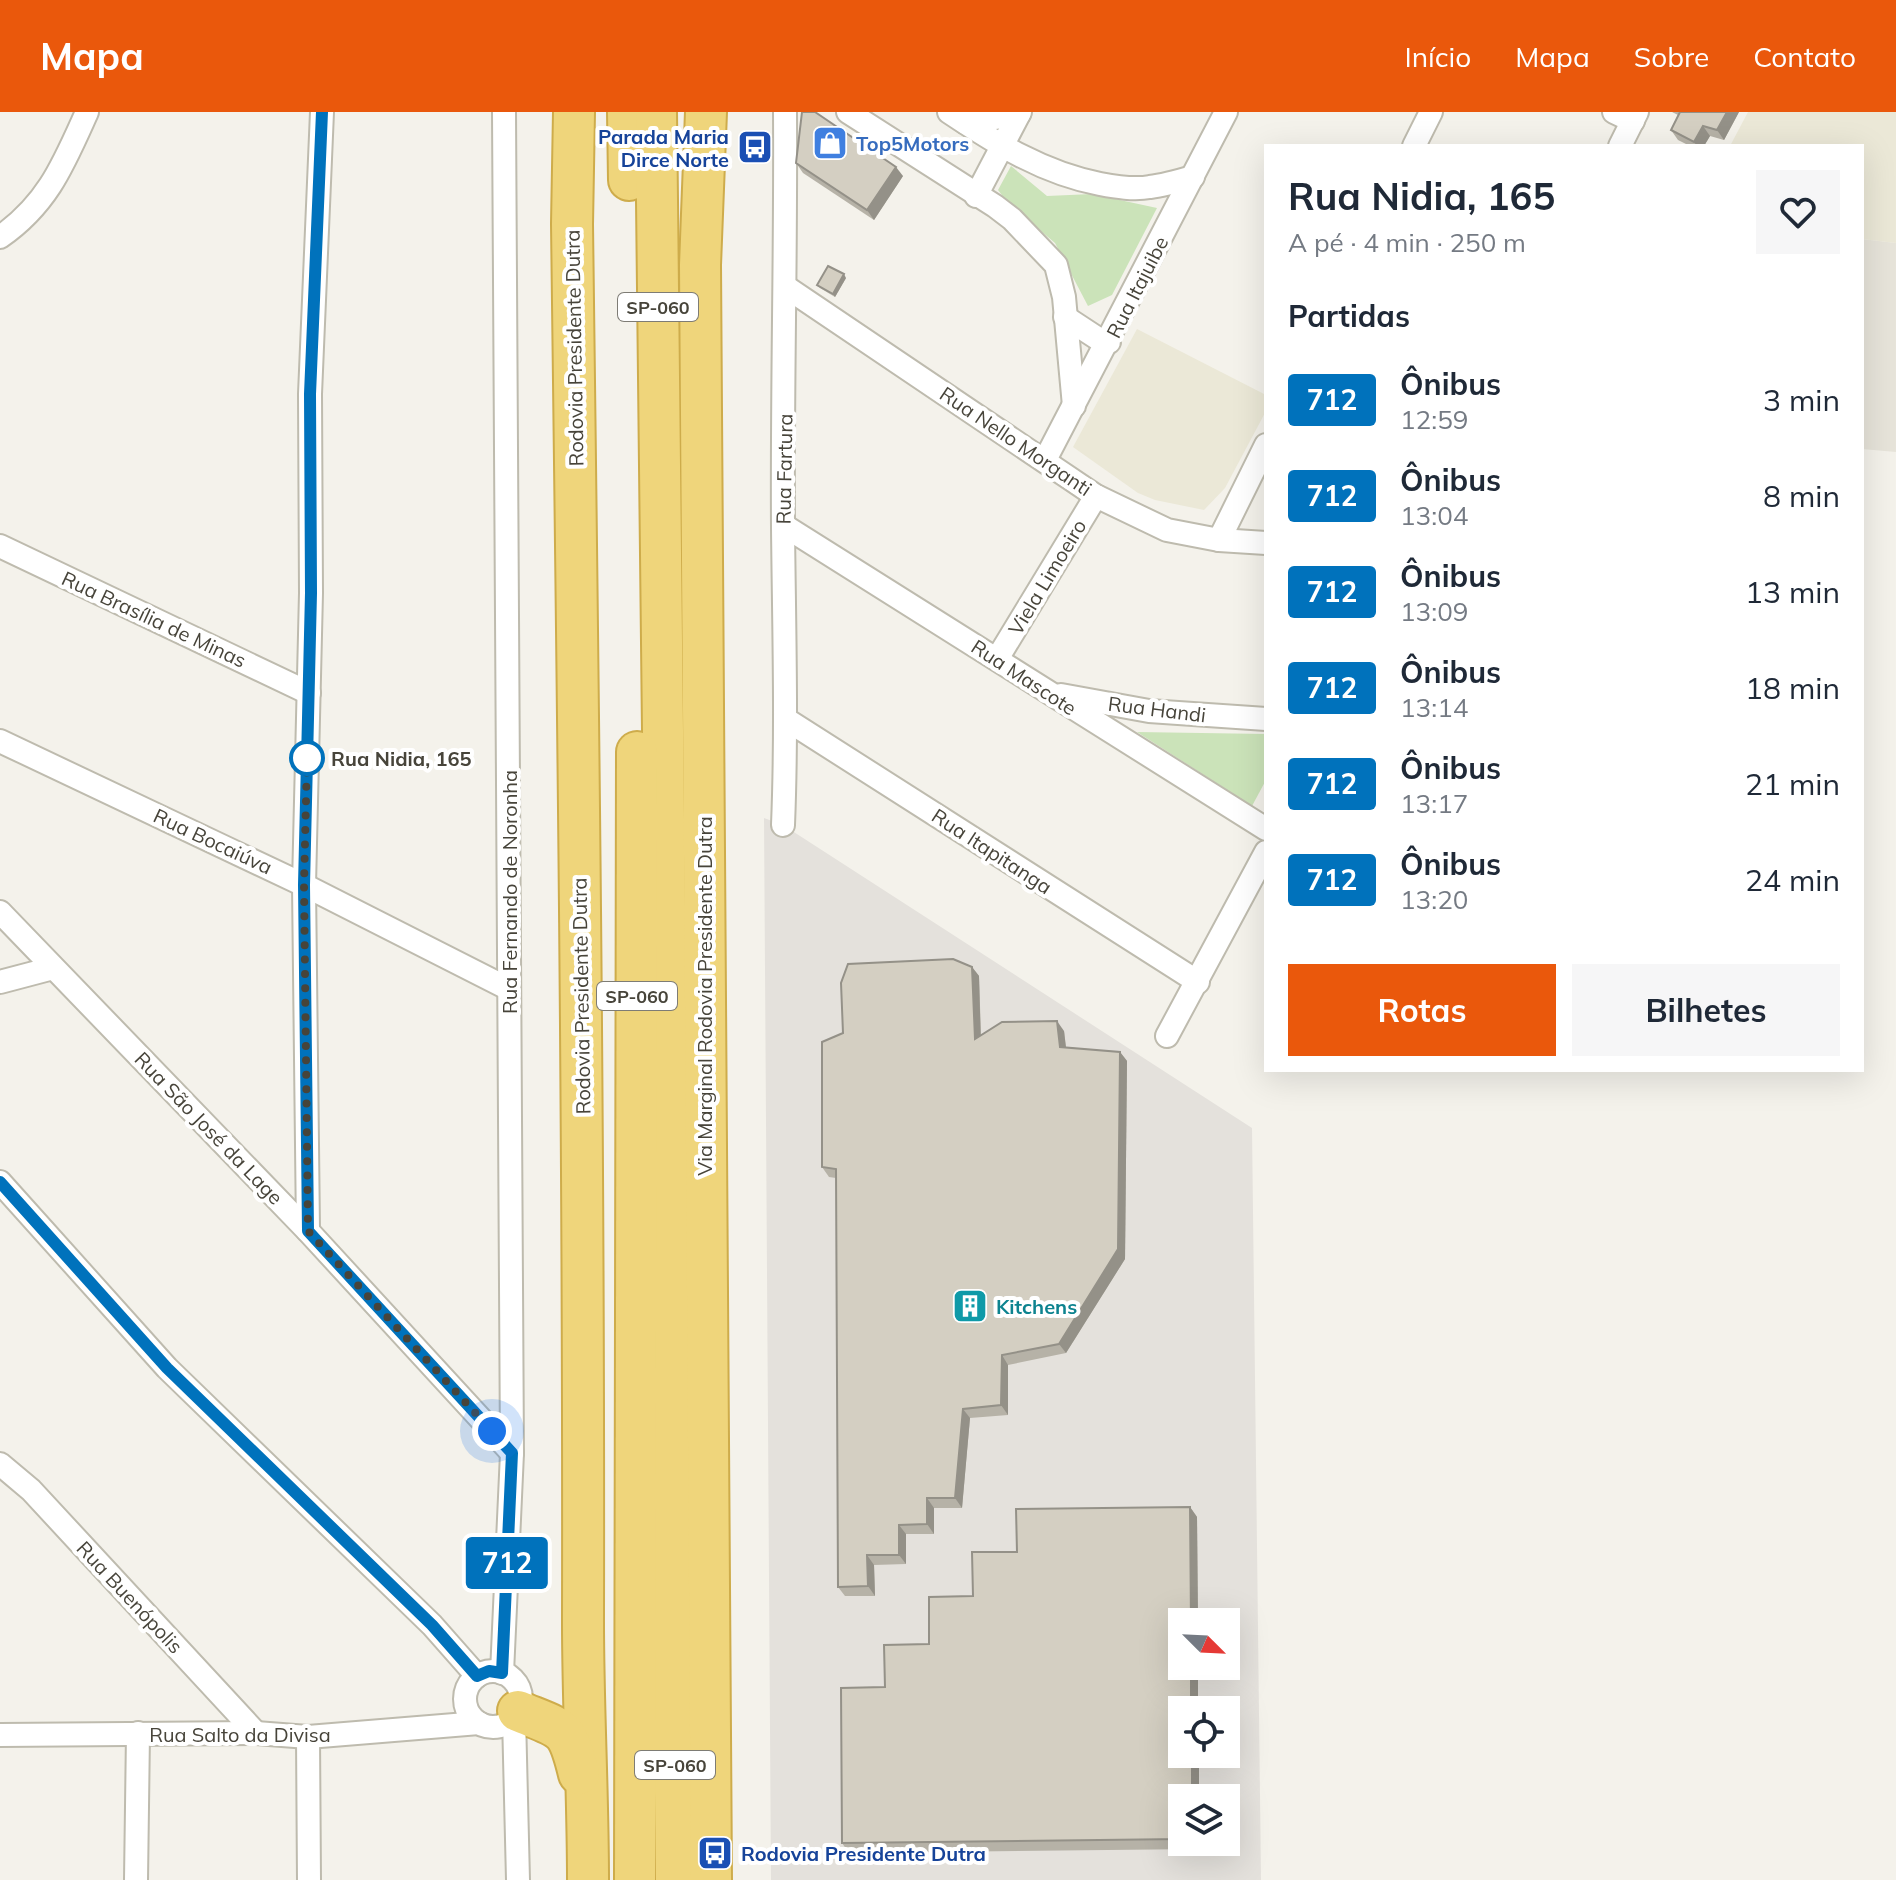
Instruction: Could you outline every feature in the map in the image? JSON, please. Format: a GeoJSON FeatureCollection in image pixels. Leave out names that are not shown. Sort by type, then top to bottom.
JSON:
{"type":"FeatureCollection","features":[{"type":"Feature","properties":{"kind":"highway","name":"Rodovia Presidente Dutra"},"geometry":{"type":"LineString","coordinates":[[574,112],[572,224],[551,395],[550,492],[579,738],[583,1667],[588,1880]]}},
{"type":"Feature","properties":{"kind":"highway","name":"SP-060"},"geometry":{"type":"LineString","coordinates":[[628,112],[638,536],[635,1880]]}},
{"type":"Feature","properties":{"kind":"highway","name":"SP-060"},"geometry":{"type":"LineString","coordinates":[[656,112],[676,1880]]}},
{"type":"Feature","properties":{"kind":"highway","name":"Via Marginal Rodovia Presidente Dutra"},"geometry":{"type":"LineString","coordinates":[[706,112],[700,327],[711,1880]]}},
{"type":"Feature","properties":{"kind":"highway"},"geometry":{"type":"LineString","coordinates":[[700,327],[729,194],[734,112]]}},
{"type":"Feature","properties":{"kind":"highway"},"geometry":{"type":"LineString","coordinates":[[516,1714],[565,1733],[571,1743],[588,1812]]}},
{"type":"Feature","properties":{"kind":"street"},"geometry":{"type":"LineString","coordinates":[[0,237],[39,204],[59,175],[87,112]]}},
{"type":"Feature","properties":{"kind":"street"},"geometry":{"type":"LineString","coordinates":[[308,1231],[304,885],[309,693],[310,394],[322,112]]}},
{"type":"Feature","properties":{"kind":"street","name":"Rua Fernando de Noronha"},"geometry":{"type":"LineString","coordinates":[[502,1673],[512,1453],[504,112]]}},
{"type":"Feature","properties":{"kind":"street","name":"Rua Fartura"},"geometry":{"type":"LineString","coordinates":[[783,825],[787,720],[783,525],[785,112]]}},
{"type":"Feature","properties":{"kind":"street"},"geometry":{"type":"LineString","coordinates":[[848,112],[1012,219],[1056,265],[1064,297],[1074,406]]}},
{"type":"Feature","properties":{"kind":"street","name":"Rua Itajuibe"},"geometry":{"type":"LineString","coordinates":[[1045,460],[1226,112]]}},
{"type":"Feature","properties":{"kind":"street"},"geometry":{"type":"LineString","coordinates":[[1415,144],[1431,112]]}},
{"type":"Feature","properties":{"kind":"street"},"geometry":{"type":"LineString","coordinates":[[976,196],[1019,113]]}},
{"type":"Feature","properties":{"kind":"street"},"geometry":{"type":"LineString","coordinates":[[957,118],[1019,113]]}},
{"type":"Feature","properties":{"kind":"street"},"geometry":{"type":"LineString","coordinates":[[1621,144],[1628,115]]}},
{"type":"Feature","properties":{"kind":"street"},"geometry":{"type":"LineString","coordinates":[[957,118],[1001,147],[1051,171],[1117,187],[1148,188],[1193,177]]}},
{"type":"Feature","properties":{"kind":"street","name":"Rua Nello Morganti"},"geometry":{"type":"LineString","coordinates":[[786,287],[1096,496],[1167,530],[1219,540],[1264,543]]}},
{"type":"Feature","properties":{"kind":"street"},"geometry":{"type":"LineString","coordinates":[[1065,317],[1097,338],[1109,342]]}},
{"type":"Feature","properties":{"kind":"street"},"geometry":{"type":"LineString","coordinates":[[1219,540],[1264,449]]}},
{"type":"Feature","properties":{"kind":"street","name":"Viela Limoeiro"},"geometry":{"type":"LineString","coordinates":[[997,659],[1096,496]]}},
{"type":"Feature","properties":{"kind":"street","name":"Rua Mascote"},"geometry":{"type":"LineString","coordinates":[[783,525],[1264,828]]}},
{"type":"Feature","properties":{"kind":"street","name":"Rua Brasília de Minas"},"geometry":{"type":"LineString","coordinates":[[0,546],[309,693]]}},
{"type":"Feature","properties":{"kind":"street","name":"Rua Handi"},"geometry":{"type":"LineString","coordinates":[[1048,693],[1149,711],[1264,719]]}},
{"type":"Feature","properties":{"kind":"street","name":"Rua Itapitanga"},"geometry":{"type":"LineString","coordinates":[[787,720],[1198,982]]}},
{"type":"Feature","properties":{"kind":"street","name":"Rua Bocaiúva"},"geometry":{"type":"LineString","coordinates":[[0,741],[304,885],[509,989]]}},
{"type":"Feature","properties":{"kind":"street"},"geometry":{"type":"LineString","coordinates":[[1167,1036],[1264,856]]}},
{"type":"Feature","properties":{"kind":"street","name":"Rua São José da Lage"},"geometry":{"type":"LineString","coordinates":[[0,912],[308,1231],[512,1453]]}},
{"type":"Feature","properties":{"kind":"street"},"geometry":{"type":"LineString","coordinates":[[0,982],[53,968]]}},
{"type":"Feature","properties":{"kind":"street"},"geometry":{"type":"LineString","coordinates":[[0,1182],[167,1368],[432,1625],[477,1676]]}},
{"type":"Feature","properties":{"kind":"street","name":"Rua Buenópolis"},"geometry":{"type":"LineString","coordinates":[[0,1464],[31,1490],[256,1733]]}},
{"type":"Feature","properties":{"kind":"street"},"geometry":{"type":"LineString","coordinates":[[516,1714],[502,1725],[479,1723],[469,1712],[466,1696],[477,1676],[489,1671],[509,1676],[519,1688],[521,1696],[516,1714],[518,1880]]}},
{"type":"Feature","properties":{"kind":"street","name":"Rua Salto da Divisa"},"geometry":{"type":"LineString","coordinates":[[0,1735],[256,1733],[308,1737],[479,1723]]}},
{"type":"Feature","properties":{"kind":"street"},"geometry":{"type":"LineString","coordinates":[[136,1880],[138,1733]]}},
{"type":"Feature","properties":{"kind":"street"},"geometry":{"type":"LineString","coordinates":[[308,1737],[309,1880]]}},
{"type":"Feature","properties":{"kind":"shaded area"},"geometry":{"type":"Polygon","coordinates":[[[1748,112],[1896,112],[1896,243],[1864,239],[1864,144],[1731,144],[1748,112]]]}},
{"type":"Feature","properties":{"kind":"shaded area"},"geometry":{"type":"Polygon","coordinates":[[[1864,239],[1896,243],[1896,452],[1864,449],[1864,239]]]}},
{"type":"Feature","properties":{"kind":"shaded area"},"geometry":{"type":"Polygon","coordinates":[[[1137,329],[1264,394],[1264,415],[1225,488],[1204,510],[1155,500],[1138,493],[1073,447],[1137,329]]]}},
{"type":"Feature","properties":{"kind":"shaded area"},"geometry":{"type":"Polygon","coordinates":[[[764,818],[783,825],[1252,1128],[1261,1880],[771,1880],[764,818]]]}},
{"type":"Feature","properties":{"kind":"green space"},"geometry":{"type":"Polygon","coordinates":[[[1011,166],[1047,196],[1092,194],[1157,208],[1112,295],[1088,306],[1055,243],[1008,203],[998,190],[1011,166]]]}},
{"type":"Feature","properties":{"kind":"green space"},"geometry":{"type":"Polygon","coordinates":[[[1137,732],[1264,734],[1264,784],[1252,806],[1137,732]]]}},
{"type":"Feature","properties":{"kind":"building","name":"Top5Motors"},"geometry":{"type":"Polygon","coordinates":[[[802,112],[815,112],[896,167],[867,210],[796,163],[802,112]]]}},
{"type":"Feature","properties":{"kind":"building"},"geometry":{"type":"Polygon","coordinates":[[[1680,112],[1727,112],[1717,130],[1703,126],[1694,142],[1671,130],[1680,112]]]}},
{"type":"Feature","properties":{"kind":"building"},"geometry":{"type":"Polygon","coordinates":[[[828,266],[844,274],[833,294],[817,285],[828,266]]]}},
{"type":"Feature","properties":{"kind":"building","name":"Kitchens"},"geometry":{"type":"Polygon","coordinates":[[[953,959],[972,967],[975,1039],[1002,1022],[1057,1021],[1060,1047],[1120,1052],[1118,1249],[1059,1344],[1002,1355],[1001,1405],[963,1409],[955,1498],[927,1498],[927,1524],[899,1525],[899,1555],[867,1555],[868,1586],[838,1587],[836,1169],[822,1167],[822,1042],[843,1033],[841,983],[848,964],[953,959]]]}},
{"type":"Feature","properties":{"kind":"building"},"geometry":{"type":"Polygon","coordinates":[[[1190,1507],[1191,1608],[1168,1608],[1168,1680],[1191,1680],[1191,1696],[1168,1696],[1168,1768],[1192,1768],[1192,1784],[1168,1784],[1168,1839],[842,1843],[841,1688],[885,1687],[884,1645],[929,1644],[929,1597],[973,1596],[972,1552],[1017,1552],[1016,1509],[1190,1507]]]}},
{"type":"Feature","properties":{"kind":"bus line","name":"712"},"geometry":{"type":"LineString","coordinates":[[0,1182],[167,1368],[432,1625],[477,1676],[489,1671],[502,1673],[512,1453],[308,1231],[304,885],[311,593],[310,394],[322,112]]}},
{"type":"Feature","properties":{"kind":"place","name":"Top5Motors"},"geometry":{"type":"Point","coordinates":[830,143]}},
{"type":"Feature","properties":{"kind":"place","name":"Parada Maria Dirce Norte"},"geometry":{"type":"Point","coordinates":[755,147]}},
{"type":"Feature","properties":{"kind":"place","name":"Rua Nidia, 165"},"geometry":{"type":"Point","coordinates":[307,758]}},
{"type":"Feature","properties":{"kind":"place","name":"Kitchens"},"geometry":{"type":"Point","coordinates":[970,1306]}},
{"type":"Feature","properties":{"kind":"place","name":"Rodovia Presidente Dutra"},"geometry":{"type":"Point","coordinates":[715,1853]}},
{"type":"Feature","properties":{"kind":"route"},"geometry":{"type":"LineString","coordinates":[[307,758],[304,885],[308,1231],[492,1431]]}}]}
